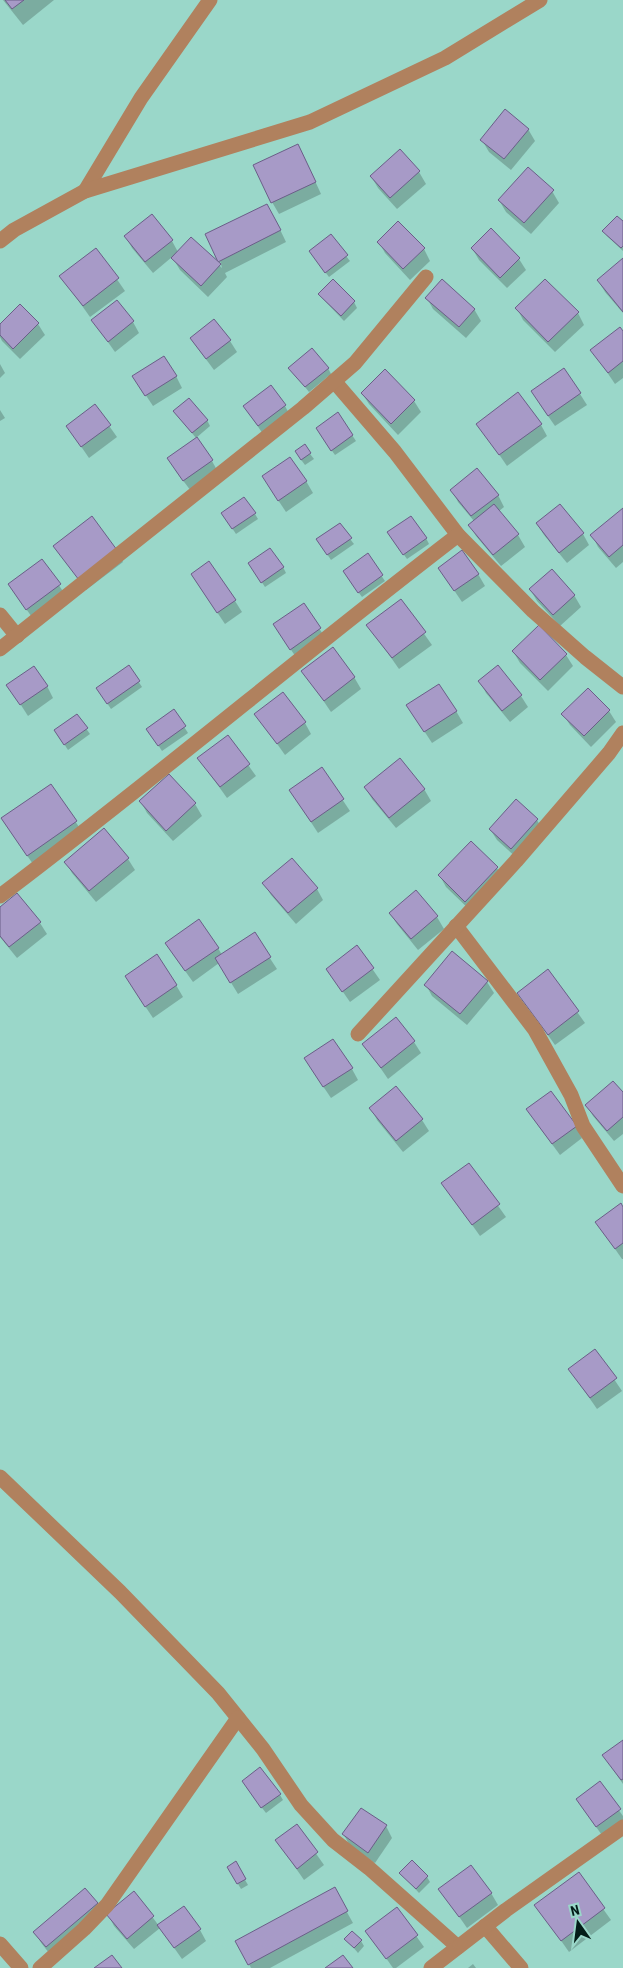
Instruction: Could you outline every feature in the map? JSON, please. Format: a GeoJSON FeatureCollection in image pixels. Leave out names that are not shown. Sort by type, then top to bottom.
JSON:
{"type":"FeatureCollection","features":[{"type":"Feature","properties":{"kind":"street"},"geometry":{"type":"LineString","coordinates":[[85,191],[140,98],[210,0]]}},
{"type":"Feature","properties":{"kind":"street"},"geometry":{"type":"LineString","coordinates":[[0,241],[14,230],[85,191],[310,122],[445,58],[540,0]]}},
{"type":"Feature","properties":{"kind":"street"},"geometry":{"type":"LineString","coordinates":[[0,650],[334,381],[354,363],[426,277]]}},
{"type":"Feature","properties":{"kind":"street"},"geometry":{"type":"LineString","coordinates":[[334,381],[395,452],[458,535],[533,611],[585,657],[623,687]]}},
{"type":"Feature","properties":{"kind":"street"},"geometry":{"type":"LineString","coordinates":[[0,896],[69,844],[458,535]]}},
{"type":"Feature","properties":{"kind":"street"},"geometry":{"type":"LineString","coordinates":[[0,615],[17,636]]}},
{"type":"Feature","properties":{"kind":"street"},"geometry":{"type":"LineString","coordinates":[[358,1034],[516,861],[609,753],[623,732]]}},
{"type":"Feature","properties":{"kind":"street"},"geometry":{"type":"LineString","coordinates":[[456,926],[535,1030],[571,1095],[583,1126],[623,1186]]}},
{"type":"Feature","properties":{"kind":"street"},"geometry":{"type":"LineString","coordinates":[[0,1477],[120,1592],[218,1693],[263,1749],[301,1805],[333,1840],[369,1868],[458,1947]]}},
{"type":"Feature","properties":{"kind":"street"},"geometry":{"type":"LineString","coordinates":[[40,1968],[84,1929],[107,1905],[238,1718]]}},
{"type":"Feature","properties":{"kind":"street"},"geometry":{"type":"LineString","coordinates":[[431,1968],[623,1827]]}},
{"type":"Feature","properties":{"kind":"street"},"geometry":{"type":"LineString","coordinates":[[486,1926],[521,1968]]}},
{"type":"Feature","properties":{"kind":"street"},"geometry":{"type":"LineString","coordinates":[[0,1944],[22,1968]]}},
{"type":"Feature","properties":{"kind":"building"},"geometry":{"type":"Polygon","coordinates":[[[5,0],[24,0],[12,9],[5,0]]]}},
{"type":"Feature","properties":{"kind":"building"},"geometry":{"type":"Polygon","coordinates":[[[505,109],[529,129],[504,159],[480,140],[505,109]]]}},
{"type":"Feature","properties":{"kind":"building"},"geometry":{"type":"Polygon","coordinates":[[[298,144],[316,182],[271,203],[253,165],[298,144]]]}},
{"type":"Feature","properties":{"kind":"building"},"geometry":{"type":"Polygon","coordinates":[[[400,149],[420,171],[390,198],[370,176],[400,149]]]}},
{"type":"Feature","properties":{"kind":"building"},"geometry":{"type":"Polygon","coordinates":[[[528,167],[554,190],[524,223],[498,200],[528,167]]]}},
{"type":"Feature","properties":{"kind":"building"},"geometry":{"type":"Polygon","coordinates":[[[267,204],[281,230],[218,262],[205,234],[267,204]]]}},
{"type":"Feature","properties":{"kind":"building"},"geometry":{"type":"Polygon","coordinates":[[[152,214],[173,240],[145,262],[124,236],[152,214]]]}},
{"type":"Feature","properties":{"kind":"building"},"geometry":{"type":"Polygon","coordinates":[[[617,216],[623,221],[623,246],[621,248],[602,231],[617,216]]]}},
{"type":"Feature","properties":{"kind":"building"},"geometry":{"type":"Polygon","coordinates":[[[398,221],[425,248],[403,269],[377,242],[398,221]]]}},
{"type":"Feature","properties":{"kind":"building"},"geometry":{"type":"Polygon","coordinates":[[[491,228],[520,258],[500,278],[471,248],[491,228]]]}},
{"type":"Feature","properties":{"kind":"building"},"geometry":{"type":"Polygon","coordinates":[[[331,234],[348,255],[325,273],[309,251],[331,234]]]}},
{"type":"Feature","properties":{"kind":"building"},"geometry":{"type":"Polygon","coordinates":[[[191,237],[221,264],[201,286],[171,258],[191,237]]]}},
{"type":"Feature","properties":{"kind":"building"},"geometry":{"type":"Polygon","coordinates":[[[96,248],[119,278],[83,306],[59,276],[96,248]]]}},
{"type":"Feature","properties":{"kind":"building"},"geometry":{"type":"Polygon","coordinates":[[[623,258],[623,312],[597,280],[623,258]]]}},
{"type":"Feature","properties":{"kind":"building"},"geometry":{"type":"Polygon","coordinates":[[[333,279],[355,301],[341,316],[318,294],[333,279]]]}},
{"type":"Feature","properties":{"kind":"building"},"geometry":{"type":"Polygon","coordinates":[[[442,279],[475,309],[459,327],[425,298],[442,279]]]}},
{"type":"Feature","properties":{"kind":"building"},"geometry":{"type":"Polygon","coordinates":[[[545,279],[579,312],[548,342],[515,308],[545,279]]]}},
{"type":"Feature","properties":{"kind":"building"},"geometry":{"type":"Polygon","coordinates":[[[117,300],[134,321],[108,342],[91,320],[117,300]]]}},
{"type":"Feature","properties":{"kind":"building"},"geometry":{"type":"Polygon","coordinates":[[[20,304],[39,323],[13,349],[0,335],[0,324],[20,304]]]}},
{"type":"Feature","properties":{"kind":"building"},"geometry":{"type":"Polygon","coordinates":[[[214,319],[231,340],[206,359],[190,338],[214,319]]]}},
{"type":"Feature","properties":{"kind":"building"},"geometry":{"type":"Polygon","coordinates":[[[620,327],[623,331],[623,361],[608,373],[590,350],[620,327]]]}},
{"type":"Feature","properties":{"kind":"building"},"geometry":{"type":"Polygon","coordinates":[[[312,348],[329,368],[305,387],[288,368],[312,348]]]}},
{"type":"Feature","properties":{"kind":"building"},"geometry":{"type":"Polygon","coordinates":[[[164,356],[177,376],[145,396],[132,376],[164,356]]]}},
{"type":"Feature","properties":{"kind":"building"},"geometry":{"type":"Polygon","coordinates":[[[564,368],[581,393],[548,416],[531,391],[564,368]]]}},
{"type":"Feature","properties":{"kind":"building"},"geometry":{"type":"Polygon","coordinates":[[[385,369],[415,400],[391,424],[361,393],[385,369]]]}},
{"type":"Feature","properties":{"kind":"building"},"geometry":{"type":"Polygon","coordinates":[[[271,385],[286,405],[258,426],[243,406],[271,385]]]}},
{"type":"Feature","properties":{"kind":"building"},"geometry":{"type":"Polygon","coordinates":[[[518,392],[542,424],[499,455],[476,424],[518,392]]]}},
{"type":"Feature","properties":{"kind":"building"},"geometry":{"type":"Polygon","coordinates":[[[189,398],[208,420],[192,433],[173,411],[189,398]]]}},
{"type":"Feature","properties":{"kind":"building"},"geometry":{"type":"Polygon","coordinates":[[[95,404],[111,425],[81,447],[66,426],[95,404]]]}},
{"type":"Feature","properties":{"kind":"building"},"geometry":{"type":"Polygon","coordinates":[[[338,412],[353,435],[331,451],[316,428],[338,412]]]}},
{"type":"Feature","properties":{"kind":"building"},"geometry":{"type":"Polygon","coordinates":[[[197,437],[213,460],[183,481],[167,458],[197,437]]]}},
{"type":"Feature","properties":{"kind":"building"},"geometry":{"type":"Polygon","coordinates":[[[305,444],[311,453],[301,460],[295,451],[305,444]]]}},
{"type":"Feature","properties":{"kind":"building"},"geometry":{"type":"Polygon","coordinates":[[[290,457],[307,481],[278,501],[262,476],[290,457]]]}},
{"type":"Feature","properties":{"kind":"building"},"geometry":{"type":"Polygon","coordinates":[[[477,468],[499,495],[471,516],[450,490],[477,468]]]}},
{"type":"Feature","properties":{"kind":"building"},"geometry":{"type":"Polygon","coordinates":[[[244,497],[256,513],[232,529],[221,513],[244,497]]]}},
{"type":"Feature","properties":{"kind":"building"},"geometry":{"type":"Polygon","coordinates":[[[494,504],[519,534],[493,555],[468,525],[494,504]]]}},
{"type":"Feature","properties":{"kind":"building"},"geometry":{"type":"Polygon","coordinates":[[[560,504],[584,533],[559,553],[536,523],[560,504]]]}},
{"type":"Feature","properties":{"kind":"building"},"geometry":{"type":"Polygon","coordinates":[[[623,508],[623,545],[609,557],[590,535],[623,508]]]}},
{"type":"Feature","properties":{"kind":"building"},"geometry":{"type":"Polygon","coordinates":[[[92,516],[117,550],[79,580],[53,546],[92,516]]]}},
{"type":"Feature","properties":{"kind":"building"},"geometry":{"type":"Polygon","coordinates":[[[411,516],[427,538],[403,555],[387,532],[411,516]]]}},
{"type":"Feature","properties":{"kind":"building"},"geometry":{"type":"Polygon","coordinates":[[[340,523],[352,538],[327,555],[316,539],[340,523]]]}},
{"type":"Feature","properties":{"kind":"building"},"geometry":{"type":"Polygon","coordinates":[[[270,548],[284,567],[261,583],[248,563],[270,548]]]}},
{"type":"Feature","properties":{"kind":"building"},"geometry":{"type":"Polygon","coordinates":[[[462,550],[479,574],[454,591],[438,568],[462,550]]]}},
{"type":"Feature","properties":{"kind":"building"},"geometry":{"type":"Polygon","coordinates":[[[368,553],[383,575],[358,593],[343,571],[368,553]]]}},
{"type":"Feature","properties":{"kind":"building"},"geometry":{"type":"Polygon","coordinates":[[[42,559],[61,584],[26,610],[8,584],[42,559]]]}},
{"type":"Feature","properties":{"kind":"building"},"geometry":{"type":"Polygon","coordinates":[[[209,561],[236,600],[217,613],[191,574],[209,561]]]}},
{"type":"Feature","properties":{"kind":"building"},"geometry":{"type":"Polygon","coordinates":[[[552,569],[575,595],[553,615],[529,589],[552,569]]]}},
{"type":"Feature","properties":{"kind":"building"},"geometry":{"type":"Polygon","coordinates":[[[401,599],[426,632],[392,658],[366,625],[401,599]]]}},
{"type":"Feature","properties":{"kind":"building"},"geometry":{"type":"Polygon","coordinates":[[[304,603],[321,628],[290,650],[273,624],[304,603]]]}},
{"type":"Feature","properties":{"kind":"building"},"geometry":{"type":"Polygon","coordinates":[[[539,625],[567,654],[540,680],[512,651],[539,625]]]}},
{"type":"Feature","properties":{"kind":"building"},"geometry":{"type":"Polygon","coordinates":[[[333,647],[355,677],[324,701],[301,671],[333,647]]]}},
{"type":"Feature","properties":{"kind":"building"},"geometry":{"type":"Polygon","coordinates":[[[129,665],[140,681],[107,704],[96,688],[129,665]]]}},
{"type":"Feature","properties":{"kind":"building"},"geometry":{"type":"Polygon","coordinates":[[[498,665],[522,695],[502,711],[478,681],[498,665]]]}},
{"type":"Feature","properties":{"kind":"building"},"geometry":{"type":"Polygon","coordinates":[[[34,666],[48,686],[20,705],[6,685],[34,666]]]}},
{"type":"Feature","properties":{"kind":"building"},"geometry":{"type":"Polygon","coordinates":[[[439,684],[457,711],[424,732],[406,705],[439,684]]]}},
{"type":"Feature","properties":{"kind":"building"},"geometry":{"type":"Polygon","coordinates":[[[588,688],[610,710],[584,736],[561,714],[588,688]]]}},
{"type":"Feature","properties":{"kind":"building"},"geometry":{"type":"Polygon","coordinates":[[[283,692],[306,722],[277,744],[254,714],[283,692]]]}},
{"type":"Feature","properties":{"kind":"building"},"geometry":{"type":"Polygon","coordinates":[[[174,709],[186,726],[158,746],[146,729],[174,709]]]}},
{"type":"Feature","properties":{"kind":"building"},"geometry":{"type":"Polygon","coordinates":[[[77,714],[88,728],[64,745],[54,730],[77,714]]]}},
{"type":"Feature","properties":{"kind":"building"},"geometry":{"type":"Polygon","coordinates":[[[228,735],[250,764],[220,787],[197,758],[228,735]]]}},
{"type":"Feature","properties":{"kind":"building"},"geometry":{"type":"Polygon","coordinates":[[[400,758],[425,789],[389,818],[364,787],[400,758]]]}},
{"type":"Feature","properties":{"kind":"building"},"geometry":{"type":"Polygon","coordinates":[[[322,767],[344,799],[311,822],[289,790],[322,767]]]}},
{"type":"Feature","properties":{"kind":"building"},"geometry":{"type":"Polygon","coordinates":[[[169,774],[196,803],[166,831],[139,801],[169,774]]]}},
{"type":"Feature","properties":{"kind":"building"},"geometry":{"type":"Polygon","coordinates":[[[51,784],[77,821],[27,856],[1,818],[51,784]]]}},
{"type":"Feature","properties":{"kind":"building"},"geometry":{"type":"Polygon","coordinates":[[[516,799],[538,819],[511,849],[489,829],[516,799]]]}},
{"type":"Feature","properties":{"kind":"building"},"geometry":{"type":"Polygon","coordinates":[[[104,828],[129,858],[89,891],[64,862],[104,828]]]}},
{"type":"Feature","properties":{"kind":"building"},"geometry":{"type":"Polygon","coordinates":[[[471,841],[498,867],[465,902],[438,875],[471,841]]]}},
{"type":"Feature","properties":{"kind":"building"},"geometry":{"type":"Polygon","coordinates":[[[292,858],[318,888],[288,913],[262,883],[292,858]]]}},
{"type":"Feature","properties":{"kind":"building"},"geometry":{"type":"Polygon","coordinates":[[[416,890],[438,916],[411,939],[389,913],[416,890]]]}},
{"type":"Feature","properties":{"kind":"building"},"geometry":{"type":"Polygon","coordinates":[[[17,893],[41,922],[9,947],[0,936],[0,907],[17,893]]]}},
{"type":"Feature","properties":{"kind":"building"},"geometry":{"type":"Polygon","coordinates":[[[199,919],[219,948],[185,971],[165,943],[199,919]]]}},
{"type":"Feature","properties":{"kind":"building"},"geometry":{"type":"Polygon","coordinates":[[[255,932],[271,957],[230,983],[215,958],[255,932]]]}},
{"type":"Feature","properties":{"kind":"building"},"geometry":{"type":"Polygon","coordinates":[[[357,945],[374,968],[342,992],[326,969],[357,945]]]}},
{"type":"Feature","properties":{"kind":"building"},"geometry":{"type":"Polygon","coordinates":[[[452,951],[488,981],[460,1014],[424,985],[452,951]]]}},
{"type":"Feature","properties":{"kind":"building"},"geometry":{"type":"Polygon","coordinates":[[[157,954],[177,985],[145,1007],[125,976],[157,954]]]}},
{"type":"Feature","properties":{"kind":"building"},"geometry":{"type":"Polygon","coordinates":[[[548,969],[579,1011],[548,1035],[517,993],[548,969]]]}},
{"type":"Feature","properties":{"kind":"building"},"geometry":{"type":"Polygon","coordinates":[[[396,1017],[415,1041],[381,1068],[362,1044],[396,1017]]]}},
{"type":"Feature","properties":{"kind":"building"},"geometry":{"type":"Polygon","coordinates":[[[333,1039],[353,1068],[323,1087],[304,1058],[333,1039]]]}},
{"type":"Feature","properties":{"kind":"building"},"geometry":{"type":"Polygon","coordinates":[[[613,1081],[623,1092],[623,1117],[607,1131],[585,1105],[613,1081]]]}},
{"type":"Feature","properties":{"kind":"building"},"geometry":{"type":"Polygon","coordinates":[[[396,1086],[423,1119],[396,1141],[369,1108],[396,1086]]]}},
{"type":"Feature","properties":{"kind":"building"},"geometry":{"type":"Polygon","coordinates":[[[551,1091],[577,1126],[552,1144],[526,1109],[551,1091]]]}},
{"type":"Feature","properties":{"kind":"building"},"geometry":{"type":"Polygon","coordinates":[[[469,1163],[500,1204],[472,1225],[441,1183],[469,1163]]]}},
{"type":"Feature","properties":{"kind":"building"},"geometry":{"type":"Polygon","coordinates":[[[621,1203],[623,1207],[623,1243],[615,1249],[595,1222],[621,1203]]]}},
{"type":"Feature","properties":{"kind":"building"},"geometry":{"type":"Polygon","coordinates":[[[595,1349],[617,1378],[590,1398],[568,1369],[595,1349]]]}},
{"type":"Feature","properties":{"kind":"building"},"geometry":{"type":"Polygon","coordinates":[[[623,1740],[623,1779],[621,1780],[602,1755],[623,1740]]]}},
{"type":"Feature","properties":{"kind":"building"},"geometry":{"type":"Polygon","coordinates":[[[260,1767],[281,1794],[261,1808],[242,1781],[260,1767]]]}},
{"type":"Feature","properties":{"kind":"building"},"geometry":{"type":"Polygon","coordinates":[[[600,1781],[621,1809],[596,1827],[576,1799],[600,1781]]]}},
{"type":"Feature","properties":{"kind":"building"},"geometry":{"type":"Polygon","coordinates":[[[361,1808],[387,1825],[368,1853],[342,1834],[361,1808]]]}},
{"type":"Feature","properties":{"kind":"building"},"geometry":{"type":"Polygon","coordinates":[[[297,1824],[318,1852],[297,1869],[275,1840],[297,1824]]]}},
{"type":"Feature","properties":{"kind":"building"},"geometry":{"type":"Polygon","coordinates":[[[412,1860],[428,1876],[416,1889],[399,1873],[412,1860]]]}},
{"type":"Feature","properties":{"kind":"building"},"geometry":{"type":"Polygon","coordinates":[[[236,1861],[246,1879],[237,1884],[227,1867],[236,1861]]]}},
{"type":"Feature","properties":{"kind":"building"},"geometry":{"type":"Polygon","coordinates":[[[471,1865],[492,1893],[459,1917],[438,1889],[471,1865]]]}},
{"type":"Feature","properties":{"kind":"building"},"geometry":{"type":"Polygon","coordinates":[[[579,1872],[605,1908],[561,1941],[534,1905],[579,1872]]]}},
{"type":"Feature","properties":{"kind":"building"},"geometry":{"type":"Polygon","coordinates":[[[335,1887],[348,1911],[248,1965],[235,1941],[335,1887]]]}},
{"type":"Feature","properties":{"kind":"building"},"geometry":{"type":"Polygon","coordinates":[[[85,1888],[98,1903],[46,1947],[33,1932],[85,1888]]]}},
{"type":"Feature","properties":{"kind":"building"},"geometry":{"type":"Polygon","coordinates":[[[134,1891],[154,1916],[127,1939],[106,1914],[134,1891]]]}},
{"type":"Feature","properties":{"kind":"building"},"geometry":{"type":"Polygon","coordinates":[[[184,1906],[201,1929],[174,1948],[157,1925],[184,1906]]]}},
{"type":"Feature","properties":{"kind":"building"},"geometry":{"type":"Polygon","coordinates":[[[397,1907],[418,1935],[386,1959],[365,1931],[397,1907]]]}},
{"type":"Feature","properties":{"kind":"building"},"geometry":{"type":"Polygon","coordinates":[[[352,1931],[362,1940],[354,1948],[344,1939],[352,1931]]]}},
{"type":"Feature","properties":{"kind":"building"},"geometry":{"type":"Polygon","coordinates":[[[112,1955],[122,1968],[94,1968],[112,1955]]]}},
{"type":"Feature","properties":{"kind":"building"},"geometry":{"type":"Polygon","coordinates":[[[343,1955],[353,1968],[325,1968],[343,1955]]]}}]}
